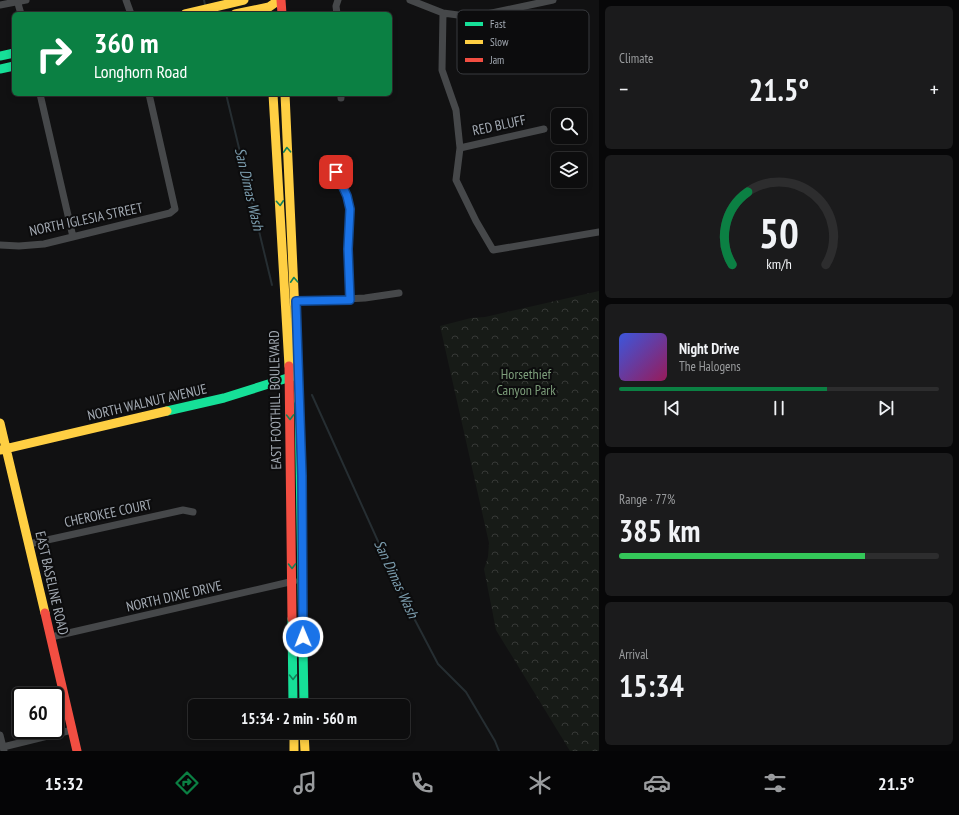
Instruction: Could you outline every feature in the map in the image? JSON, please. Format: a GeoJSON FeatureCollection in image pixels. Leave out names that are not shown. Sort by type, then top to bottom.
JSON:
{"type":"FeatureCollection","features":[{"type":"Feature","properties":{"kind":"main road"},"geometry":{"type":"LineString","coordinates":[[192,12],[212,6],[244,0]]}},
{"type":"Feature","properties":{"kind":"main road"},"geometry":{"type":"LineString","coordinates":[[245,12],[269,7],[280,0],[282,12]]}},
{"type":"Feature","properties":{"kind":"main road"},"geometry":{"type":"LineString","coordinates":[[0,56],[12,53]]}},
{"type":"Feature","properties":{"kind":"main road"},"geometry":{"type":"LineString","coordinates":[[0,69],[12,66]]}},
{"type":"Feature","properties":{"kind":"main road","name":"EAST FOOTHILL BOULEVARD"},"geometry":{"type":"LineString","coordinates":[[273,96],[291,302]]}},
{"type":"Feature","properties":{"kind":"main road","name":"EAST FOOTHILL BOULEVARD"},"geometry":{"type":"LineString","coordinates":[[285,96],[294,376],[302,476],[304,699]]}},
{"type":"Feature","properties":{"kind":"main road","name":"EAST FOOTHILL BOULEVARD"},"geometry":{"type":"LineString","coordinates":[[293,699],[292,582],[294,376]]}},
{"type":"Feature","properties":{"kind":"main road","name":"NORTH WALNUT AVENUE"},"geometry":{"type":"LineString","coordinates":[[3,450],[224,398],[294,376]]}},
{"type":"Feature","properties":{"kind":"main road","name":"EAST BASELINE ROAD"},"geometry":{"type":"LineString","coordinates":[[0,422],[3,450],[51,637],[77,751]]}},
{"type":"Feature","properties":{"kind":"main road"},"geometry":{"type":"LineString","coordinates":[[294,739],[294,751]]}},
{"type":"Feature","properties":{"kind":"main road"},"geometry":{"type":"LineString","coordinates":[[304,739],[305,751]]}},
{"type":"Feature","properties":{"kind":"street"},"geometry":{"type":"LineString","coordinates":[[0,5],[26,0]]}},
{"type":"Feature","properties":{"kind":"street"},"geometry":{"type":"LineString","coordinates":[[126,0],[130,12]]}},
{"type":"Feature","properties":{"kind":"street"},"geometry":{"type":"LineString","coordinates":[[337,12],[336,6],[338,0]]}},
{"type":"Feature","properties":{"kind":"street"},"geometry":{"type":"LineString","coordinates":[[410,0],[443,13],[457,15]]}},
{"type":"Feature","properties":{"kind":"street"},"geometry":{"type":"LineString","coordinates":[[505,10],[553,0]]}},
{"type":"Feature","properties":{"kind":"street"},"geometry":{"type":"LineString","coordinates":[[17,1],[20,12]]}},
{"type":"Feature","properties":{"kind":"street"},"geometry":{"type":"LineString","coordinates":[[443,13],[442,70],[456,110],[460,148],[456,180],[476,221],[493,250],[599,232]]}},
{"type":"Feature","properties":{"kind":"street"},"geometry":{"type":"LineString","coordinates":[[40,96],[73,237]]}},
{"type":"Feature","properties":{"kind":"street","name":"NORTH IGLESIA STREET"},"geometry":{"type":"LineString","coordinates":[[0,245],[19,246],[44,244],[170,213],[175,209],[149,96]]}},
{"type":"Feature","properties":{"kind":"street","name":"RED BLUFF"},"geometry":{"type":"LineString","coordinates":[[460,148],[544,129]]}},
{"type":"Feature","properties":{"kind":"street"},"geometry":{"type":"LineString","coordinates":[[336,172],[347,196],[350,209],[348,249],[350,300]]}},
{"type":"Feature","properties":{"kind":"street"},"geometry":{"type":"LineString","coordinates":[[291,302],[350,300],[399,293]]}},
{"type":"Feature","properties":{"kind":"street","name":"CHEROKEE COURT"},"geometry":{"type":"LineString","coordinates":[[28,544],[184,510],[193,512]]}},
{"type":"Feature","properties":{"kind":"street","name":"NORTH DIXIE DRIVE"},"geometry":{"type":"LineString","coordinates":[[51,637],[302,579]]}},
{"type":"Feature","properties":{"kind":"street"},"geometry":{"type":"LineString","coordinates":[[0,735],[3,749],[72,730]]}},
{"type":"Feature","properties":{"kind":"green space","name":"Horsethief Canyon Park"},"geometry":{"type":"Polygon","coordinates":[[[599,291],[599,751],[570,751],[496,630],[484,569],[488,557],[489,543],[440,326],[599,291]]]}},
{"type":"Feature","properties":{"kind":"waterway","name":"San Dimas Wash"},"geometry":{"type":"LineString","coordinates":[[204,0],[205,5]]}},
{"type":"Feature","properties":{"kind":"waterway","name":"San Dimas Wash"},"geometry":{"type":"LineString","coordinates":[[226,96],[272,285]]}},
{"type":"Feature","properties":{"kind":"waterway","name":"San Dimas Wash"},"geometry":{"type":"LineString","coordinates":[[312,395],[405,601],[438,664],[466,692],[495,741],[499,751]]}},
{"type":"Feature","properties":{"kind":"traffic: fast"},"geometry":{"type":"LineString","coordinates":[[0,56],[12,53]]}},
{"type":"Feature","properties":{"kind":"traffic: fast"},"geometry":{"type":"LineString","coordinates":[[0,69],[12,66]]}},
{"type":"Feature","properties":{"kind":"traffic: fast"},"geometry":{"type":"LineString","coordinates":[[167,411],[224,398],[297,375]]}},
{"type":"Feature","properties":{"kind":"traffic: fast"},"geometry":{"type":"LineString","coordinates":[[299,401],[304,699]]}},
{"type":"Feature","properties":{"kind":"traffic: fast"},"geometry":{"type":"LineString","coordinates":[[292,619],[293,699]]}},
{"type":"Feature","properties":{"kind":"traffic: slow"},"geometry":{"type":"LineString","coordinates":[[193,12],[244,0]]}},
{"type":"Feature","properties":{"kind":"traffic: slow"},"geometry":{"type":"LineString","coordinates":[[245,12],[269,7],[279,0]]}},
{"type":"Feature","properties":{"kind":"traffic: slow"},"geometry":{"type":"LineString","coordinates":[[273,96],[289,366]]}},
{"type":"Feature","properties":{"kind":"traffic: slow"},"geometry":{"type":"LineString","coordinates":[[285,96],[299,401]]}},
{"type":"Feature","properties":{"kind":"traffic: slow"},"geometry":{"type":"LineString","coordinates":[[0,450],[167,411]]}},
{"type":"Feature","properties":{"kind":"traffic: slow"},"geometry":{"type":"LineString","coordinates":[[0,423],[45,613]]}},
{"type":"Feature","properties":{"kind":"traffic: slow"},"geometry":{"type":"LineString","coordinates":[[294,739],[294,751]]}},
{"type":"Feature","properties":{"kind":"traffic: slow"},"geometry":{"type":"LineString","coordinates":[[304,739],[305,751]]}},
{"type":"Feature","properties":{"kind":"traffic: jam"},"geometry":{"type":"LineString","coordinates":[[281,0],[282,12]]}},
{"type":"Feature","properties":{"kind":"traffic: jam"},"geometry":{"type":"LineString","coordinates":[[289,366],[292,619]]}},
{"type":"Feature","properties":{"kind":"traffic: jam"},"geometry":{"type":"LineString","coordinates":[[45,613],[77,751]]}},
{"type":"Feature","properties":{"kind":"route"},"geometry":{"type":"LineString","coordinates":[[303,637],[302,476],[296,301],[350,300],[348,264],[350,209],[347,196],[336,172]]}}]}
